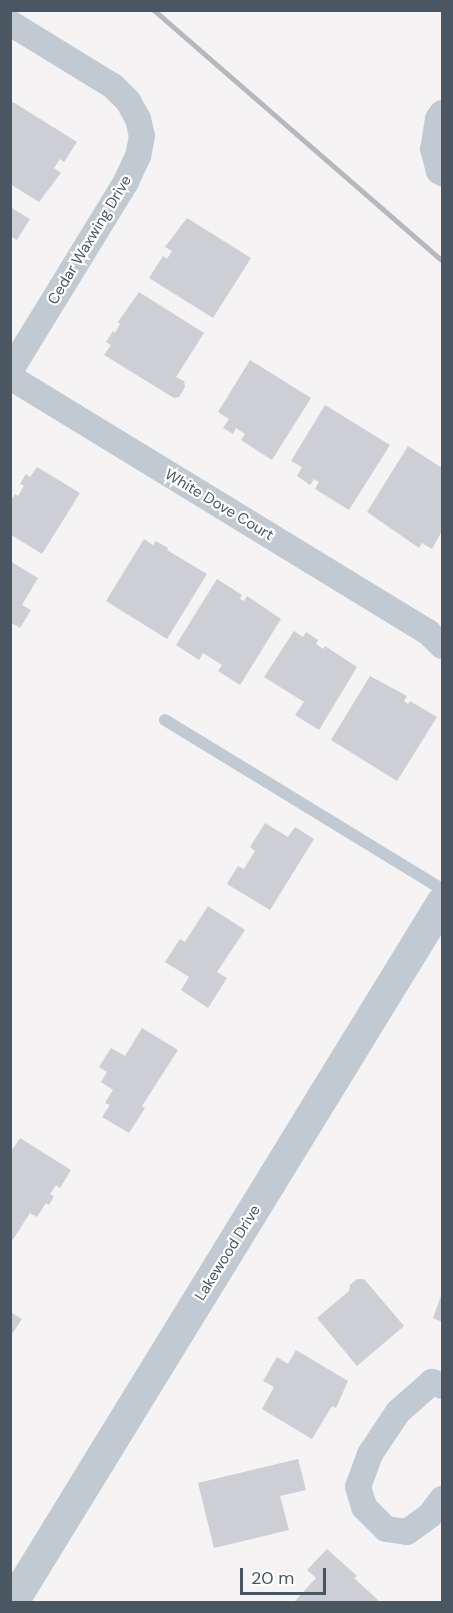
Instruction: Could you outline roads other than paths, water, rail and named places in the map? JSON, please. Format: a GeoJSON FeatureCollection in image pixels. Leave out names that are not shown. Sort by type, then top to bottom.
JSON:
{"type":"FeatureCollection","features":[{"type":"Feature","properties":{"kind":"street","name":"Cedar Waxwing Drive"},"geometry":{"type":"LineString","coordinates":[[10,23],[113,86],[128,101],[138,119],[142,136],[138,156],[126,182],[10,371]]}},
{"type":"Feature","properties":{"kind":"street"},"geometry":{"type":"LineString","coordinates":[[442,113],[438,119],[433,149],[439,171],[442,174]]}},
{"type":"Feature","properties":{"kind":"street","name":"White Dove Court"},"geometry":{"type":"LineString","coordinates":[[10,377],[438,634]]}},
{"type":"Feature","properties":{"kind":"street","name":"Lakewood Drive"},"geometry":{"type":"LineString","coordinates":[[13,1602],[442,903]]}},
{"type":"Feature","properties":{"kind":"street"},"geometry":{"type":"LineString","coordinates":[[442,1386],[432,1382],[398,1412],[370,1454],[358,1487],[364,1507],[386,1529],[407,1532],[430,1515],[442,1499]]}},
{"type":"Feature","properties":{"kind":"lane"},"geometry":{"type":"LineString","coordinates":[[165,720],[442,889]]}},
{"type":"Feature","properties":{"kind":"railway"},"geometry":{"type":"LineString","coordinates":[[154,10],[442,260]]}}]}
